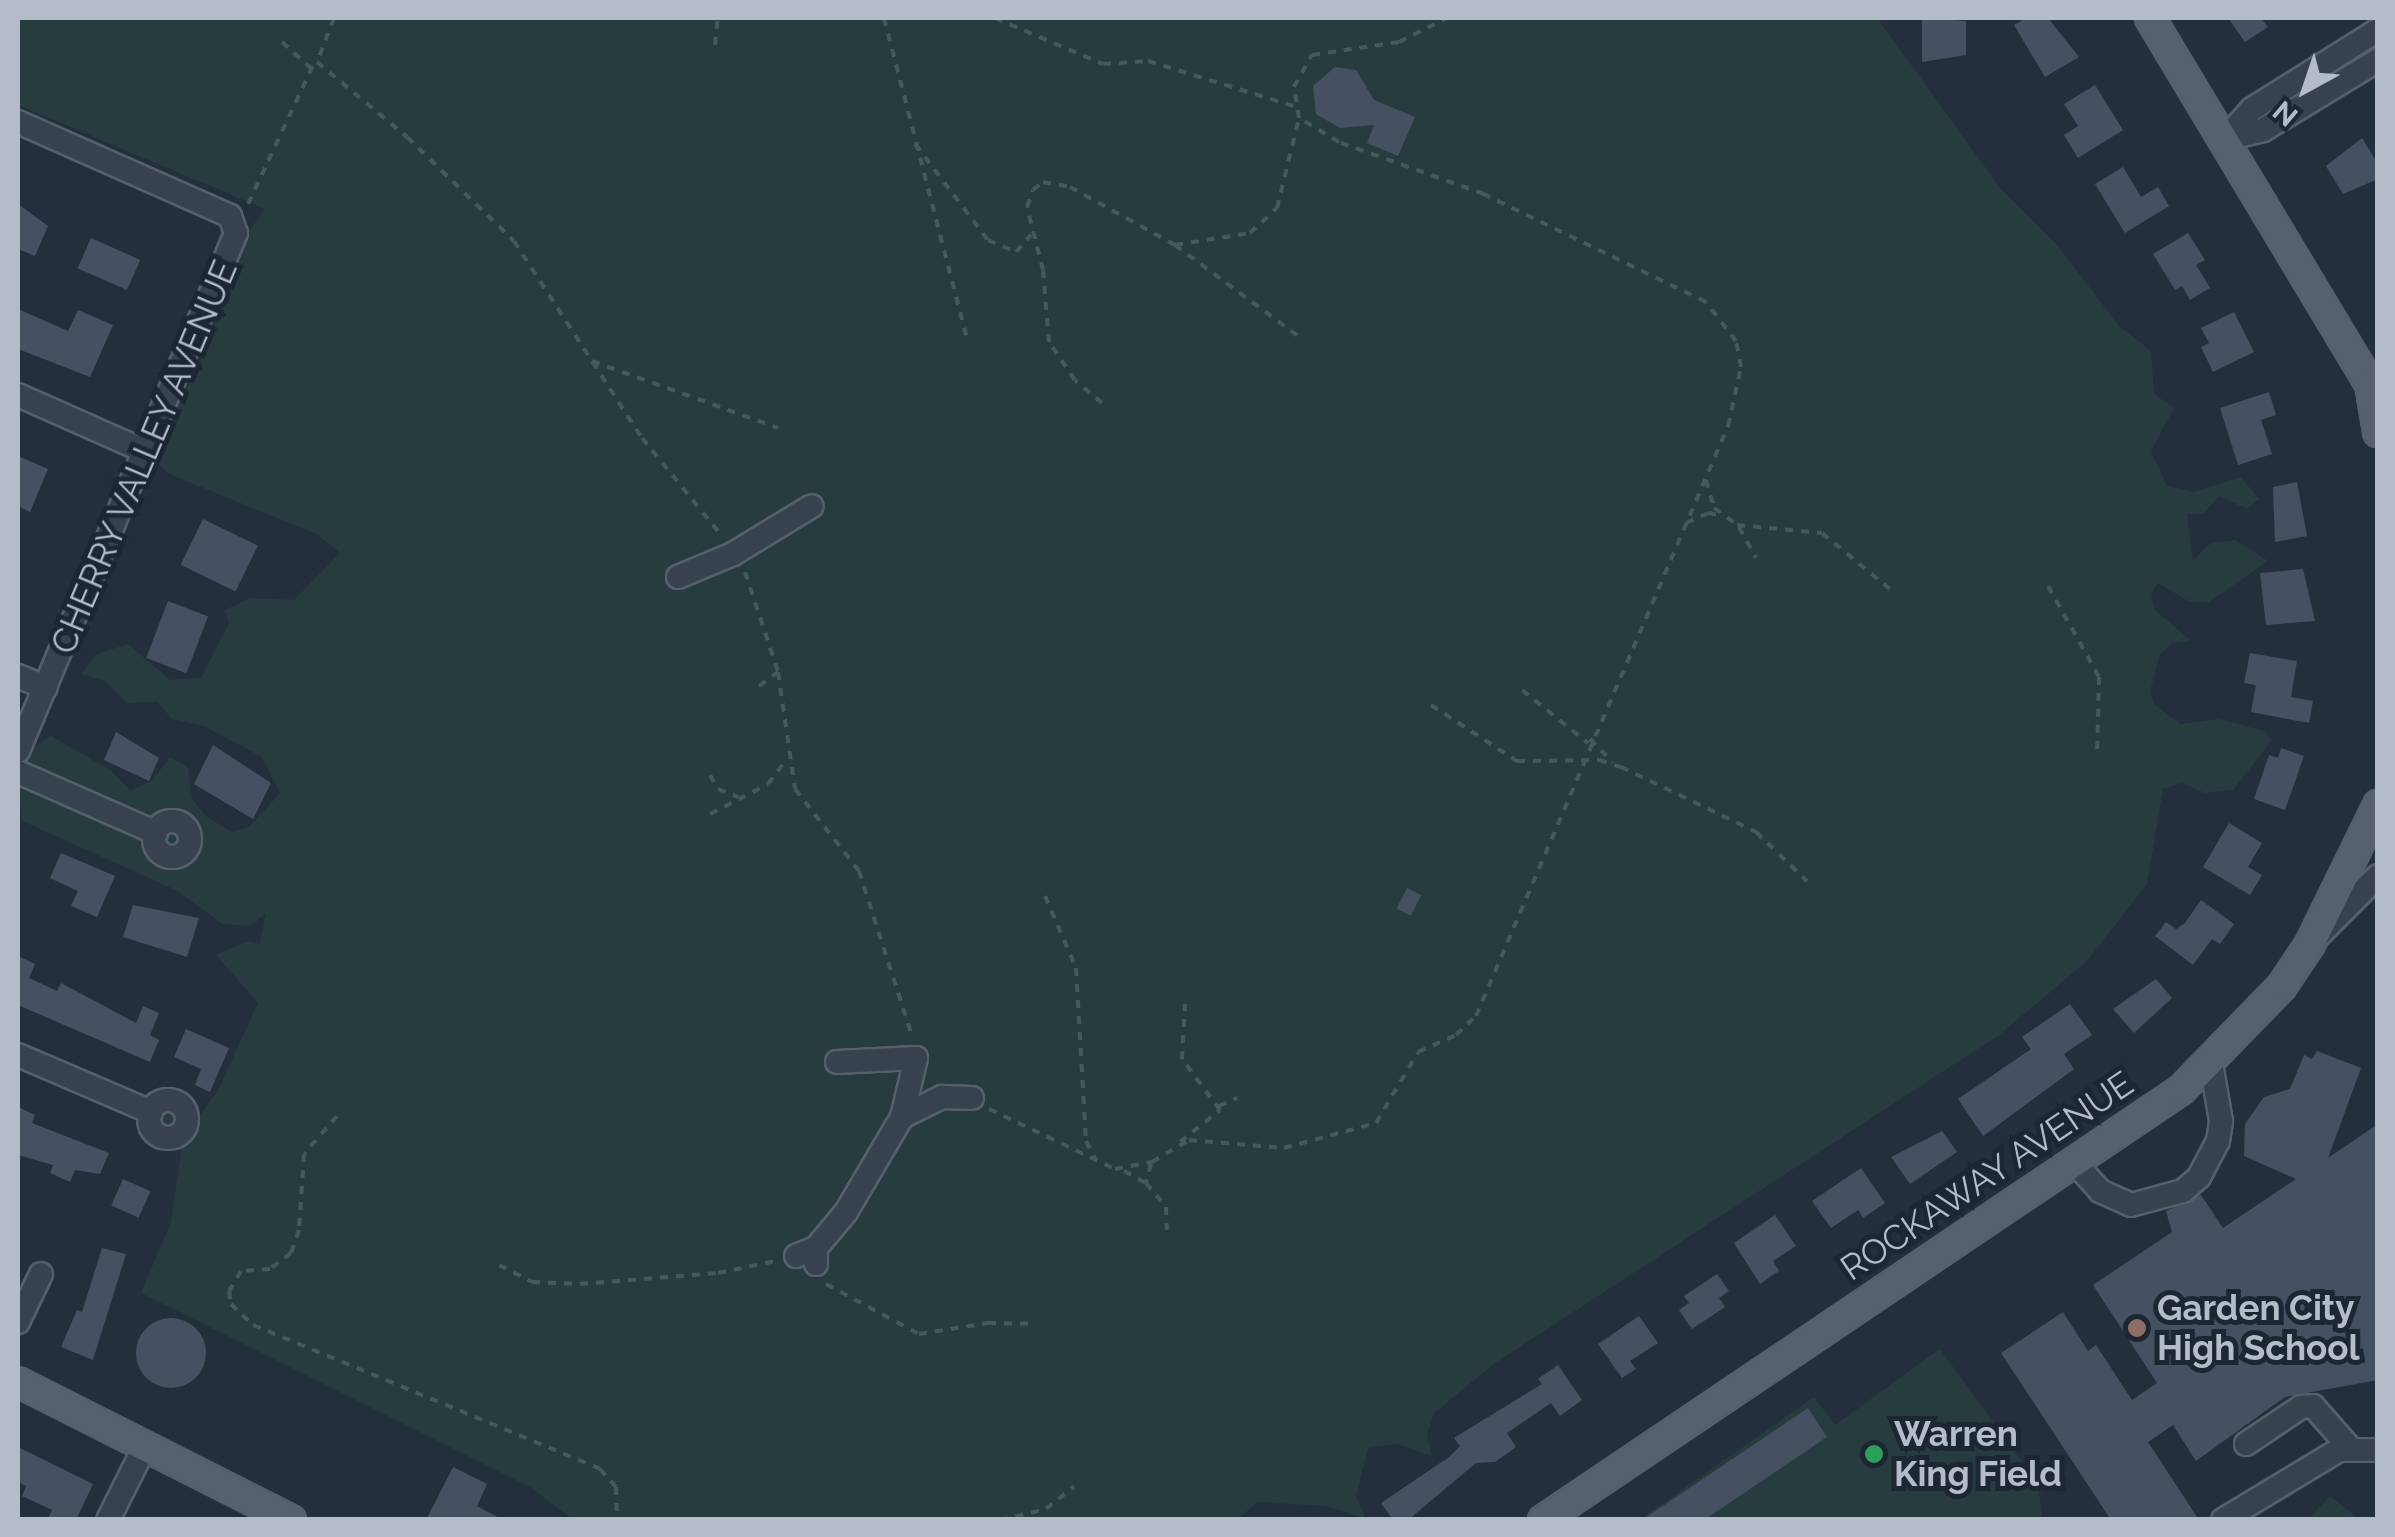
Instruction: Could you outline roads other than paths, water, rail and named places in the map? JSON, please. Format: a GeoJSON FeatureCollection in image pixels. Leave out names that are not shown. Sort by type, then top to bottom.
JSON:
{"type":"FeatureCollection","features":[{"type":"Feature","properties":{"kind":"main road"},"geometry":{"type":"LineString","coordinates":[[2150,18],[2374,390],[2378,432]]}},
{"type":"Feature","properties":{"kind":"main road","name":"ROCKAWAY AVENUE"},"geometry":{"type":"LineString","coordinates":[[1543,1520],[2075,1163],[2210,1063],[2282,986],[2310,944],[2378,805]]}},
{"type":"Feature","properties":{"kind":"main road"},"geometry":{"type":"LineString","coordinates":[[18,1382],[292,1520]]}},
{"type":"Feature","properties":{"kind":"street"},"geometry":{"type":"LineString","coordinates":[[2225,140],[2252,109],[2378,30]]}},
{"type":"Feature","properties":{"kind":"street"},"geometry":{"type":"LineString","coordinates":[[2225,140],[2263,130],[2378,60]]}},
{"type":"Feature","properties":{"kind":"street","name":"CHERRY VALLEY AVENUE"},"geometry":{"type":"LineString","coordinates":[[18,122],[230,216],[236,232],[227,267],[18,752]]}},
{"type":"Feature","properties":{"kind":"street"},"geometry":{"type":"LineString","coordinates":[[18,395],[149,452]]}},
{"type":"Feature","properties":{"kind":"street"},"geometry":{"type":"LineString","coordinates":[[678,576],[733,554],[812,506]]}},
{"type":"Feature","properties":{"kind":"street"},"geometry":{"type":"LineString","coordinates":[[18,676],[46,688]]}},
{"type":"Feature","properties":{"kind":"street"},"geometry":{"type":"LineString","coordinates":[[18,772],[156,833]]}},
{"type":"Feature","properties":{"kind":"street"},"geometry":{"type":"LineString","coordinates":[[2310,944],[2378,876]]}},
{"type":"Feature","properties":{"kind":"street"},"geometry":{"type":"LineString","coordinates":[[18,1055],[150,1112]]}},
{"type":"Feature","properties":{"kind":"street"},"geometry":{"type":"LineString","coordinates":[[809,1256],[846,1212],[902,1117],[916,1058],[837,1062]]}},
{"type":"Feature","properties":{"kind":"street"},"geometry":{"type":"LineString","coordinates":[[2075,1163],[2100,1191],[2131,1204],[2183,1191],[2199,1177],[2218,1141],[2221,1121],[2210,1063]]}},
{"type":"Feature","properties":{"kind":"street"},"geometry":{"type":"LineString","coordinates":[[902,1117],[942,1097],[972,1098]]}},
{"type":"Feature","properties":{"kind":"street"},"geometry":{"type":"LineString","coordinates":[[18,1322],[40,1274]]}},
{"type":"Feature","properties":{"kind":"street"},"geometry":{"type":"LineString","coordinates":[[2246,1444],[2301,1407],[2314,1406],[2350,1448]]}},
{"type":"Feature","properties":{"kind":"street"},"geometry":{"type":"LineString","coordinates":[[108,1520],[145,1446]]}},
{"type":"Feature","properties":{"kind":"street"},"geometry":{"type":"LineString","coordinates":[[2223,1520],[2350,1448],[2376,1450]]}},
{"type":"Feature","properties":{"kind":"place","name":"Garden City High School"},"geometry":{"type":"Point","coordinates":[2137,1328]}},
{"type":"Feature","properties":{"kind":"place","name":"Warren King Field"},"geometry":{"type":"Point","coordinates":[1874,1454]}}]}
